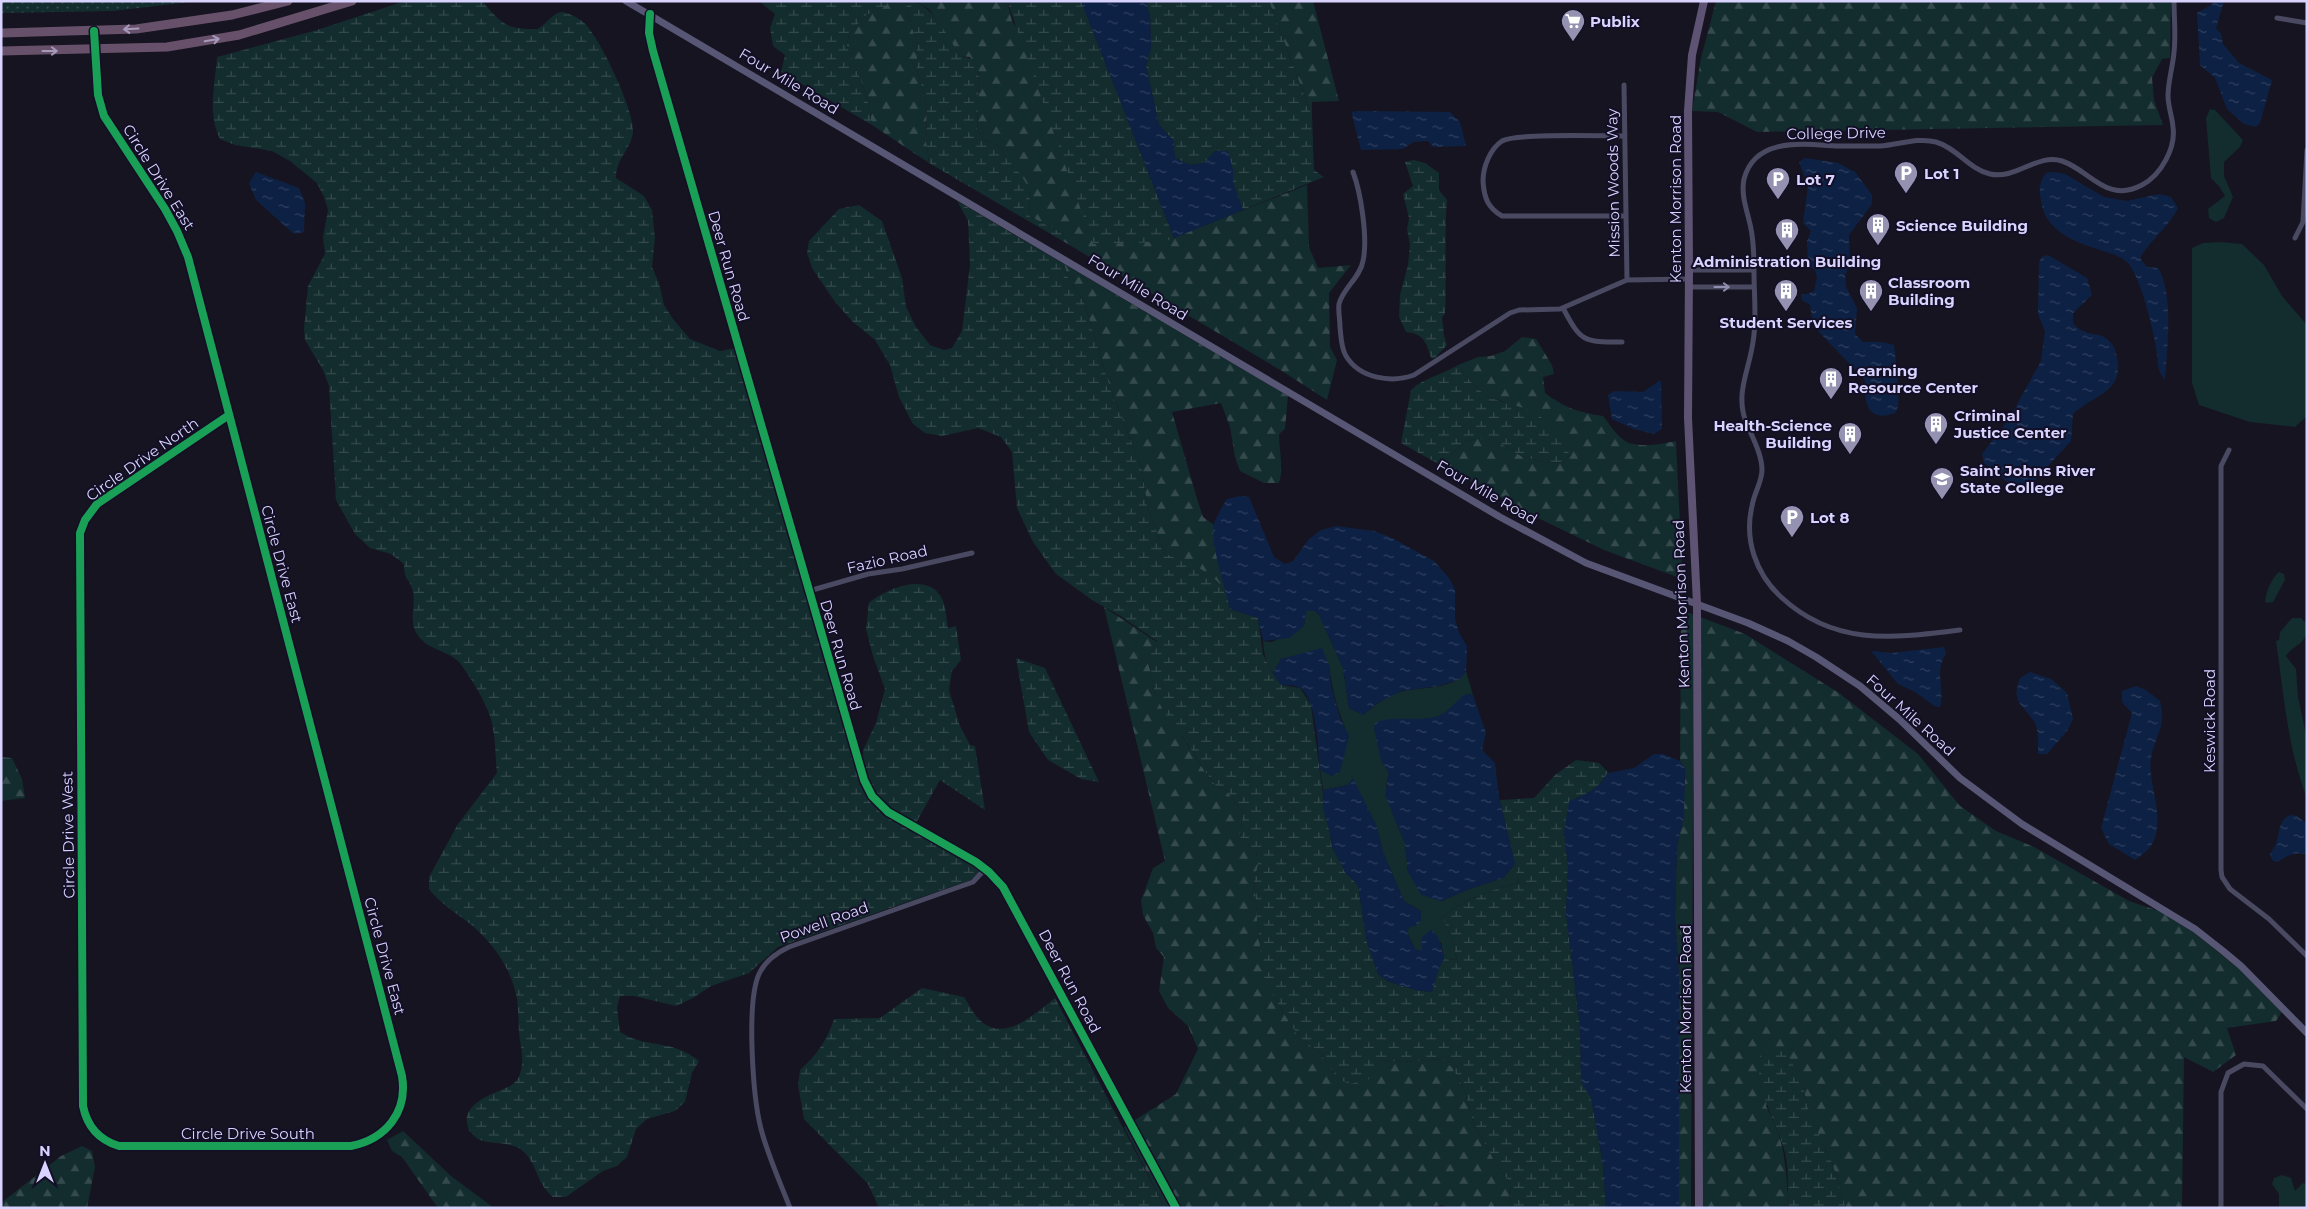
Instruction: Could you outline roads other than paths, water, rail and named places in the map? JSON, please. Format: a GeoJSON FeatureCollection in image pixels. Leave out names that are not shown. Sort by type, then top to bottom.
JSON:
{"type":"FeatureCollection","features":[{"type":"Feature","properties":{"kind":"highway"},"geometry":{"type":"LineString","coordinates":[[1,33],[136,29],[232,15],[288,1]]}},
{"type":"Feature","properties":{"kind":"highway"},"geometry":{"type":"LineString","coordinates":[[1,51],[167,47],[239,35],[352,1]]}},
{"type":"Feature","properties":{"kind":"main road","name":"Four Mile Road"},"geometry":{"type":"LineString","coordinates":[[626,1],[1500,517],[1586,563],[1697,604],[1788,641],[1860,686],[1899,718],[1960,778],[2022,824],[2173,915],[2223,951],[2241,966],[2307,1033]]}},
{"type":"Feature","properties":{"kind":"main road","name":"Kenton Morrison Road"},"geometry":{"type":"LineString","coordinates":[[1699,1208],[1697,604],[1688,418],[1690,270],[1688,111],[1692,55],[1704,1]]}},
{"type":"Feature","properties":{"kind":"street","name":"College Drive"},"geometry":{"type":"LineString","coordinates":[[1960,630],[1894,638],[1865,636],[1833,629],[1814,621],[1796,610],[1773,589],[1762,574],[1752,551],[1749,530],[1752,502],[1761,479],[1762,465],[1743,414],[1740,396],[1754,342],[1752,233],[1743,196],[1744,179],[1750,166],[1760,156],[1775,147],[1791,143],[1876,146],[1932,141],[1945,145],[1980,171],[1992,175],[2014,173],[2046,160],[2055,160],[2071,165],[2087,177],[2108,188],[2125,190],[2142,186],[2161,168],[2173,138],[2174,128],[2168,97],[2175,49],[2174,1]]}},
{"type":"Feature","properties":{"kind":"street","name":"Deer Run Road"},"geometry":{"type":"LineString","coordinates":[[650,14],[649,33],[653,51],[808,591],[867,788],[888,812],[985,869],[1003,887],[1176,1208]]}},
{"type":"Feature","properties":{"kind":"street"},"geometry":{"type":"LineString","coordinates":[[2277,18],[2307,23]]}},
{"type":"Feature","properties":{"kind":"street","name":"Circle Drive East"},"geometry":{"type":"LineString","coordinates":[[94,31],[98,95],[104,116],[165,208],[183,244],[230,415],[402,1076],[402,1101],[394,1120]]}},
{"type":"Feature","properties":{"kind":"street","name":"Mission Woods Way"},"geometry":{"type":"LineString","coordinates":[[1624,85],[1627,280]]}},
{"type":"Feature","properties":{"kind":"street"},"geometry":{"type":"LineString","coordinates":[[1625,136],[1521,137],[1503,140],[1495,148],[1485,165],[1483,176],[1484,192],[1488,203],[1494,211],[1502,216],[1626,216]]}},
{"type":"Feature","properties":{"kind":"street"},"geometry":{"type":"LineString","coordinates":[[2296,238],[2303,222],[2307,150]]}},
{"type":"Feature","properties":{"kind":"street"},"geometry":{"type":"LineString","coordinates":[[1353,172],[1359,190],[1365,249],[1360,271],[1342,296],[1338,309],[1342,343],[1346,355],[1362,370],[1377,378],[1402,379],[1414,375],[1510,313],[1519,310],[1563,308],[1627,280],[1754,287]]}},
{"type":"Feature","properties":{"kind":"street"},"geometry":{"type":"LineString","coordinates":[[1690,270],[1754,270]]}},
{"type":"Feature","properties":{"kind":"street"},"geometry":{"type":"LineString","coordinates":[[1563,308],[1575,331],[1582,338],[1597,342],[1622,342]]}},
{"type":"Feature","properties":{"kind":"street","name":"Circle Drive North"},"geometry":{"type":"LineString","coordinates":[[80,533],[85,520],[97,504],[230,415]]}},
{"type":"Feature","properties":{"kind":"street","name":"Keswick Road"},"geometry":{"type":"LineString","coordinates":[[2228,450],[2221,466],[2222,877],[2230,889],[2269,919],[2307,956]]}},
{"type":"Feature","properties":{"kind":"street","name":"Circle Drive West"},"geometry":{"type":"LineString","coordinates":[[80,533],[82,1102],[88,1122],[97,1134]]}},
{"type":"Feature","properties":{"kind":"street","name":"Fazio Road"},"geometry":{"type":"LineString","coordinates":[[808,591],[868,574],[902,569],[972,553]]}},
{"type":"Feature","properties":{"kind":"street","name":"Powell Road"},"geometry":{"type":"LineString","coordinates":[[790,1208],[764,1141],[758,1115],[753,1022],[754,992],[759,974],[771,958],[783,950],[973,882],[985,869]]}},
{"type":"Feature","properties":{"kind":"street"},"geometry":{"type":"LineString","coordinates":[[2221,1208],[2221,1086],[2228,1073],[2244,1064],[2263,1066],[2307,1109]]}},
{"type":"Feature","properties":{"kind":"street","name":"Circle Drive South"},"geometry":{"type":"LineString","coordinates":[[97,1134],[112,1144],[126,1147],[347,1146],[376,1137],[387,1129],[394,1120]]}},
{"type":"Feature","properties":{"kind":"water"},"geometry":{"type":"Polygon","coordinates":[[[1081,1],[1146,1],[1150,17],[1151,47],[1146,66],[1159,125],[1173,140],[1175,158],[1190,165],[1204,163],[1215,151],[1228,151],[1233,169],[1233,183],[1243,210],[1174,238],[1081,1]]]}},
{"type":"Feature","properties":{"kind":"water"},"geometry":{"type":"Polygon","coordinates":[[[2213,1],[2224,1],[2216,28],[2221,34],[2223,44],[2239,63],[2272,80],[2260,123],[2256,127],[2244,124],[2227,109],[2215,78],[2200,65],[2197,13],[2211,5],[2213,1]]]}},
{"type":"Feature","properties":{"kind":"water"},"geometry":{"type":"Polygon","coordinates":[[[1352,112],[1450,112],[1460,122],[1466,146],[1433,147],[1428,141],[1413,142],[1403,149],[1361,150],[1352,115],[1352,112]]]}},
{"type":"Feature","properties":{"kind":"water"},"geometry":{"type":"Polygon","coordinates":[[[1805,158],[1838,163],[1855,172],[1872,195],[1872,204],[1849,235],[1850,265],[1845,275],[1846,287],[1857,308],[1855,334],[1863,342],[1882,342],[1894,345],[1898,395],[1898,407],[1895,413],[1878,415],[1873,413],[1865,396],[1865,380],[1819,332],[1812,318],[1810,305],[1802,300],[1801,294],[1808,294],[1814,291],[1817,277],[1815,270],[1808,266],[1807,241],[1811,231],[1803,223],[1808,186],[1799,162],[1805,158]]]}},
{"type":"Feature","properties":{"kind":"water"},"geometry":{"type":"Polygon","coordinates":[[[256,172],[299,188],[305,203],[304,232],[294,234],[256,200],[249,183],[256,172]]]}},
{"type":"Feature","properties":{"kind":"water"},"geometry":{"type":"Polygon","coordinates":[[[2046,173],[2065,174],[2104,197],[2127,201],[2159,194],[2171,197],[2178,208],[2140,258],[2147,267],[2158,268],[2166,292],[2168,338],[2165,380],[2159,368],[2146,304],[2138,281],[2129,264],[2119,256],[2065,236],[2049,222],[2044,212],[2040,190],[2046,173]]]}},
{"type":"Feature","properties":{"kind":"water"},"geometry":{"type":"Polygon","coordinates":[[[2048,255],[2087,278],[2092,295],[2073,313],[2073,323],[2087,333],[2104,337],[2109,341],[2115,350],[2118,370],[2116,379],[2105,392],[2073,414],[2071,441],[2027,489],[2017,490],[1984,463],[1982,454],[2009,419],[2041,361],[2045,331],[2038,314],[2039,262],[2042,257],[2048,255]]]}},
{"type":"Feature","properties":{"kind":"water"},"geometry":{"type":"Polygon","coordinates":[[[1661,381],[1662,429],[1654,434],[1634,429],[1612,419],[1608,395],[1614,391],[1643,392],[1661,381]]]}},
{"type":"Feature","properties":{"kind":"water"},"geometry":{"type":"Polygon","coordinates":[[[1240,496],[1249,497],[1274,557],[1285,564],[1293,561],[1309,539],[1321,530],[1336,526],[1374,531],[1392,538],[1434,561],[1449,578],[1455,589],[1455,618],[1459,633],[1467,646],[1466,671],[1460,679],[1439,686],[1401,691],[1376,704],[1363,715],[1349,708],[1343,668],[1319,615],[1315,611],[1306,611],[1304,626],[1289,638],[1263,641],[1258,618],[1230,609],[1214,542],[1214,523],[1222,507],[1227,499],[1240,496]]]}},
{"type":"Feature","properties":{"kind":"water"},"geometry":{"type":"Polygon","coordinates":[[[1944,647],[1946,654],[1940,673],[1940,707],[1936,707],[1915,692],[1898,684],[1871,651],[1891,653],[1944,647]]]}},
{"type":"Feature","properties":{"kind":"water"},"geometry":{"type":"Polygon","coordinates":[[[1322,648],[1329,665],[1331,685],[1340,718],[1349,736],[1340,772],[1332,776],[1320,770],[1316,726],[1306,694],[1298,687],[1281,685],[1273,673],[1281,659],[1322,648]]]}},
{"type":"Feature","properties":{"kind":"water"},"geometry":{"type":"Polygon","coordinates":[[[2030,672],[2051,679],[2067,693],[2073,719],[2067,731],[2047,754],[2038,754],[2038,734],[2035,723],[2017,699],[2017,687],[2020,678],[2030,672]]]}},
{"type":"Feature","properties":{"kind":"water"},"geometry":{"type":"Polygon","coordinates":[[[2136,686],[2146,690],[2160,701],[2162,722],[2151,762],[2157,808],[2155,838],[2151,846],[2135,860],[2109,844],[2101,828],[2132,713],[2122,702],[2122,691],[2136,686]]]}},
{"type":"Feature","properties":{"kind":"water"},"geometry":{"type":"Polygon","coordinates":[[[1466,694],[1473,695],[1486,733],[1482,750],[1495,763],[1499,797],[1515,864],[1503,878],[1469,889],[1441,901],[1421,895],[1408,872],[1405,844],[1385,795],[1389,773],[1381,760],[1374,729],[1375,723],[1390,719],[1435,717],[1448,710],[1466,694]]]}},
{"type":"Feature","properties":{"kind":"water"},"geometry":{"type":"Polygon","coordinates":[[[1654,754],[1663,754],[1680,761],[1685,769],[1684,816],[1677,846],[1675,918],[1679,975],[1679,1208],[1606,1208],[1603,1165],[1591,1097],[1581,1082],[1580,1025],[1566,914],[1568,866],[1564,832],[1569,801],[1592,791],[1608,773],[1634,768],[1654,754]]]}},
{"type":"Feature","properties":{"kind":"water"},"geometry":{"type":"Polygon","coordinates":[[[1353,778],[1377,827],[1383,852],[1404,901],[1421,911],[1421,921],[1416,926],[1409,927],[1407,932],[1415,949],[1422,951],[1422,937],[1431,930],[1437,936],[1440,943],[1444,959],[1438,970],[1432,992],[1415,990],[1387,981],[1378,974],[1367,942],[1358,885],[1345,872],[1332,847],[1324,811],[1323,790],[1348,785],[1353,778]]]}},
{"type":"Feature","properties":{"kind":"water"},"geometry":{"type":"Polygon","coordinates":[[[2291,815],[2297,816],[2307,824],[2307,855],[2295,854],[2277,862],[2273,861],[2270,855],[2276,844],[2280,827],[2284,820],[2291,815]]]}},
{"type":"Feature","properties":{"kind":"place","name":"Publix"},"geometry":{"type":"Point","coordinates":[1573,42]}},
{"type":"Feature","properties":{"kind":"place","name":"Lot 1"},"geometry":{"type":"Point","coordinates":[1906,194]}},
{"type":"Feature","properties":{"kind":"place","name":"Lot 7"},"geometry":{"type":"Point","coordinates":[1778,200]}},
{"type":"Feature","properties":{"kind":"place","name":"Science Building"},"geometry":{"type":"Point","coordinates":[1878,246]}},
{"type":"Feature","properties":{"kind":"place","name":"Administration Building"},"geometry":{"type":"Point","coordinates":[1787,251]}},
{"type":"Feature","properties":{"kind":"place","name":"Student Services"},"geometry":{"type":"Point","coordinates":[1786,312]}},
{"type":"Feature","properties":{"kind":"place","name":"Classroom Building"},"geometry":{"type":"Point","coordinates":[1871,312]}},
{"type":"Feature","properties":{"kind":"place","name":"Learning Resource Center"},"geometry":{"type":"Point","coordinates":[1831,400]}},
{"type":"Feature","properties":{"kind":"place","name":"Criminal Justice Center"},"geometry":{"type":"Point","coordinates":[1936,445]}},
{"type":"Feature","properties":{"kind":"place","name":"Health-Science Building"},"geometry":{"type":"Point","coordinates":[1850,455]}},
{"type":"Feature","properties":{"kind":"place","name":"Saint Johns River State College"},"geometry":{"type":"Point","coordinates":[1942,500]}},
{"type":"Feature","properties":{"kind":"place","name":"Lot 8"},"geometry":{"type":"Point","coordinates":[1792,538]}}]}
